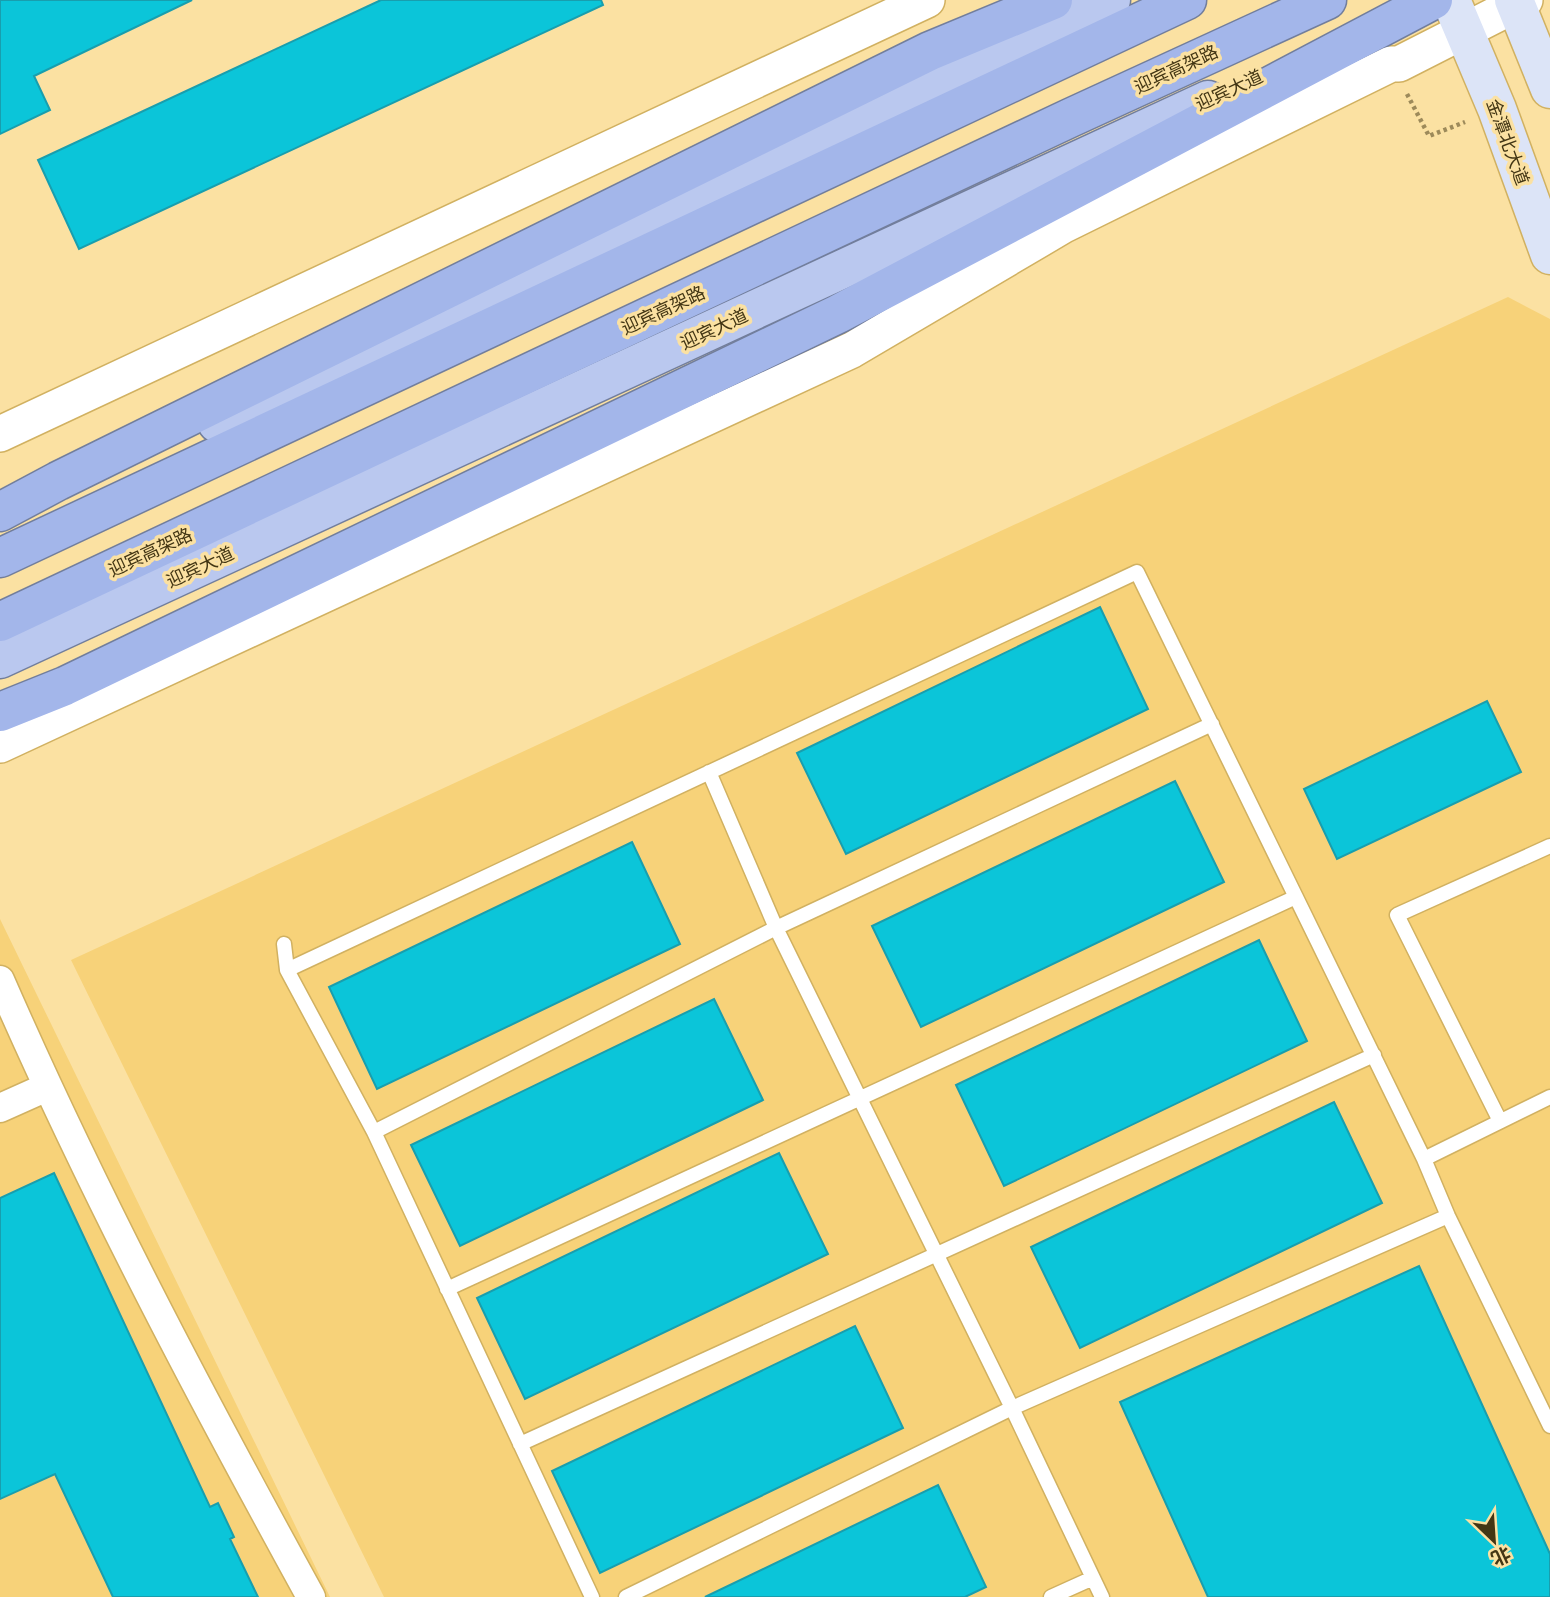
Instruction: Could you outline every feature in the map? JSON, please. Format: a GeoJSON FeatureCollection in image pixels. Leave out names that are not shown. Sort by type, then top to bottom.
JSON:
{"type":"FeatureCollection","features":[{"type":"Feature","properties":{"kind":"highway"},"geometry":{"type":"LineString","coordinates":[[0,512],[930,51],[1054,0]]}},
{"type":"Feature","properties":{"kind":"highway"},"geometry":{"type":"LineString","coordinates":[[0,558],[1187,0]]}},
{"type":"Feature","properties":{"kind":"highway","name":"迎宾高架路"},"geometry":{"type":"LineString","coordinates":[[0,622],[1070,118],[1327,0]]}},
{"type":"Feature","properties":{"kind":"highway"},"geometry":{"type":"LineString","coordinates":[[0,712],[65,687],[838,314],[1431,0]]}},
{"type":"Feature","properties":{"kind":"main road"},"geometry":{"type":"LineString","coordinates":[[0,525],[1111,0]]}},
{"type":"Feature","properties":{"kind":"main road","name":"迎宾大道"},"geometry":{"type":"LineString","coordinates":[[0,659],[1323,47],[1431,0]]}},
{"type":"Feature","properties":{"kind":"main road"},"geometry":{"type":"LineString","coordinates":[[1518,2],[1550,89]]}},
{"type":"Feature","properties":{"kind":"main road","name":"金潭北大道"},"geometry":{"type":"LineString","coordinates":[[1457,15],[1497,109],[1550,255]]}},
{"type":"Feature","properties":{"kind":"street"},"geometry":{"type":"LineString","coordinates":[[0,434],[919,2]]}},
{"type":"Feature","properties":{"kind":"street"},"geometry":{"type":"LineString","coordinates":[[0,745],[852,350],[1064,225],[1391,64],[1399,64],[1457,15],[1518,2]]}},
{"type":"Feature","properties":{"kind":"street"},"geometry":{"type":"LineString","coordinates":[[0,980],[47,1087],[232,1453],[311,1597]]}},
{"type":"Feature","properties":{"kind":"street"},"geometry":{"type":"LineString","coordinates":[[0,1108],[47,1087]]}},
{"type":"Feature","properties":{"kind":"lane"},"geometry":{"type":"LineString","coordinates":[[287,970],[1137,572],[1374,1055],[1448,1216],[1550,1426]]}},
{"type":"Feature","properties":{"kind":"lane"},"geometry":{"type":"LineString","coordinates":[[374,1132],[776,929],[1212,724]]}},
{"type":"Feature","properties":{"kind":"lane"},"geometry":{"type":"LineString","coordinates":[[709,772],[776,929],[1102,1597]]}},
{"type":"Feature","properties":{"kind":"lane"},"geometry":{"type":"LineString","coordinates":[[1500,1121],[1397,915],[1550,846]]}},
{"type":"Feature","properties":{"kind":"lane"},"geometry":{"type":"LineString","coordinates":[[447,1289],[1296,897]]}},
{"type":"Feature","properties":{"kind":"lane"},"geometry":{"type":"LineString","coordinates":[[284,944],[287,970],[374,1132],[592,1597]]}},
{"type":"Feature","properties":{"kind":"lane"},"geometry":{"type":"LineString","coordinates":[[520,1444],[1374,1055]]}},
{"type":"Feature","properties":{"kind":"lane"},"geometry":{"type":"LineString","coordinates":[[1424,1159],[1550,1097]]}},
{"type":"Feature","properties":{"kind":"lane"},"geometry":{"type":"LineString","coordinates":[[626,1597],[1012,1408],[1448,1216]]}},
{"type":"Feature","properties":{"kind":"lane"},"geometry":{"type":"LineString","coordinates":[[1051,1597],[1093,1577]]}},
{"type":"Feature","properties":{"kind":"shaded area"},"geometry":{"type":"Polygon","coordinates":[[[1508,297],[1550,319],[1550,1597],[384,1597],[71,960],[1508,297]]]}},
{"type":"Feature","properties":{"kind":"shaded area"},"geometry":{"type":"Polygon","coordinates":[[[0,919],[330,1597],[0,1597],[0,919]]]}},
{"type":"Feature","properties":{"kind":"building"},"geometry":{"type":"Polygon","coordinates":[[[0,0],[192,0],[34,76],[50,110],[0,134],[0,0]]]}},
{"type":"Feature","properties":{"kind":"building"},"geometry":{"type":"Polygon","coordinates":[[[381,0],[601,0],[603,5],[79,249],[38,160],[381,0]]]}},
{"type":"Feature","properties":{"kind":"building"},"geometry":{"type":"Polygon","coordinates":[[[1100,607],[1148,709],[846,854],[797,753],[1100,607]]]}},
{"type":"Feature","properties":{"kind":"building"},"geometry":{"type":"Polygon","coordinates":[[[1487,701],[1521,772],[1337,859],[1304,789],[1487,701]]]}},
{"type":"Feature","properties":{"kind":"building"},"geometry":{"type":"Polygon","coordinates":[[[1175,781],[1224,882],[921,1027],[872,926],[1175,781]]]}},
{"type":"Feature","properties":{"kind":"building"},"geometry":{"type":"Polygon","coordinates":[[[632,842],[680,944],[377,1089],[329,987],[632,842]]]}},
{"type":"Feature","properties":{"kind":"building"},"geometry":{"type":"Polygon","coordinates":[[[1259,940],[1307,1041],[1004,1186],[956,1085],[1259,940]]]}},
{"type":"Feature","properties":{"kind":"building"},"geometry":{"type":"Polygon","coordinates":[[[714,999],[763,1100],[460,1246],[411,1145],[714,999]]]}},
{"type":"Feature","properties":{"kind":"building"},"geometry":{"type":"Polygon","coordinates":[[[1334,1102],[1382,1203],[1080,1348],[1031,1247],[1334,1102]]]}},
{"type":"Feature","properties":{"kind":"building"},"geometry":{"type":"Polygon","coordinates":[[[779,1153],[828,1254],[525,1399],[477,1298],[779,1153]]]}},
{"type":"Feature","properties":{"kind":"building"},"geometry":{"type":"Polygon","coordinates":[[[54,1173],[210,1507],[218,1503],[234,1537],[230,1539],[258,1597],[113,1597],[55,1474],[0,1499],[0,1198],[54,1173]]]}},
{"type":"Feature","properties":{"kind":"building"},"geometry":{"type":"Polygon","coordinates":[[[1419,1266],[1550,1554],[1550,1597],[1208,1597],[1120,1402],[1419,1266]]]}},
{"type":"Feature","properties":{"kind":"building"},"geometry":{"type":"Polygon","coordinates":[[[855,1326],[903,1428],[600,1573],[552,1471],[855,1326]]]}},
{"type":"Feature","properties":{"kind":"building"},"geometry":{"type":"Polygon","coordinates":[[[938,1485],[986,1587],[965,1597],[705,1597],[938,1485]]]}}]}
